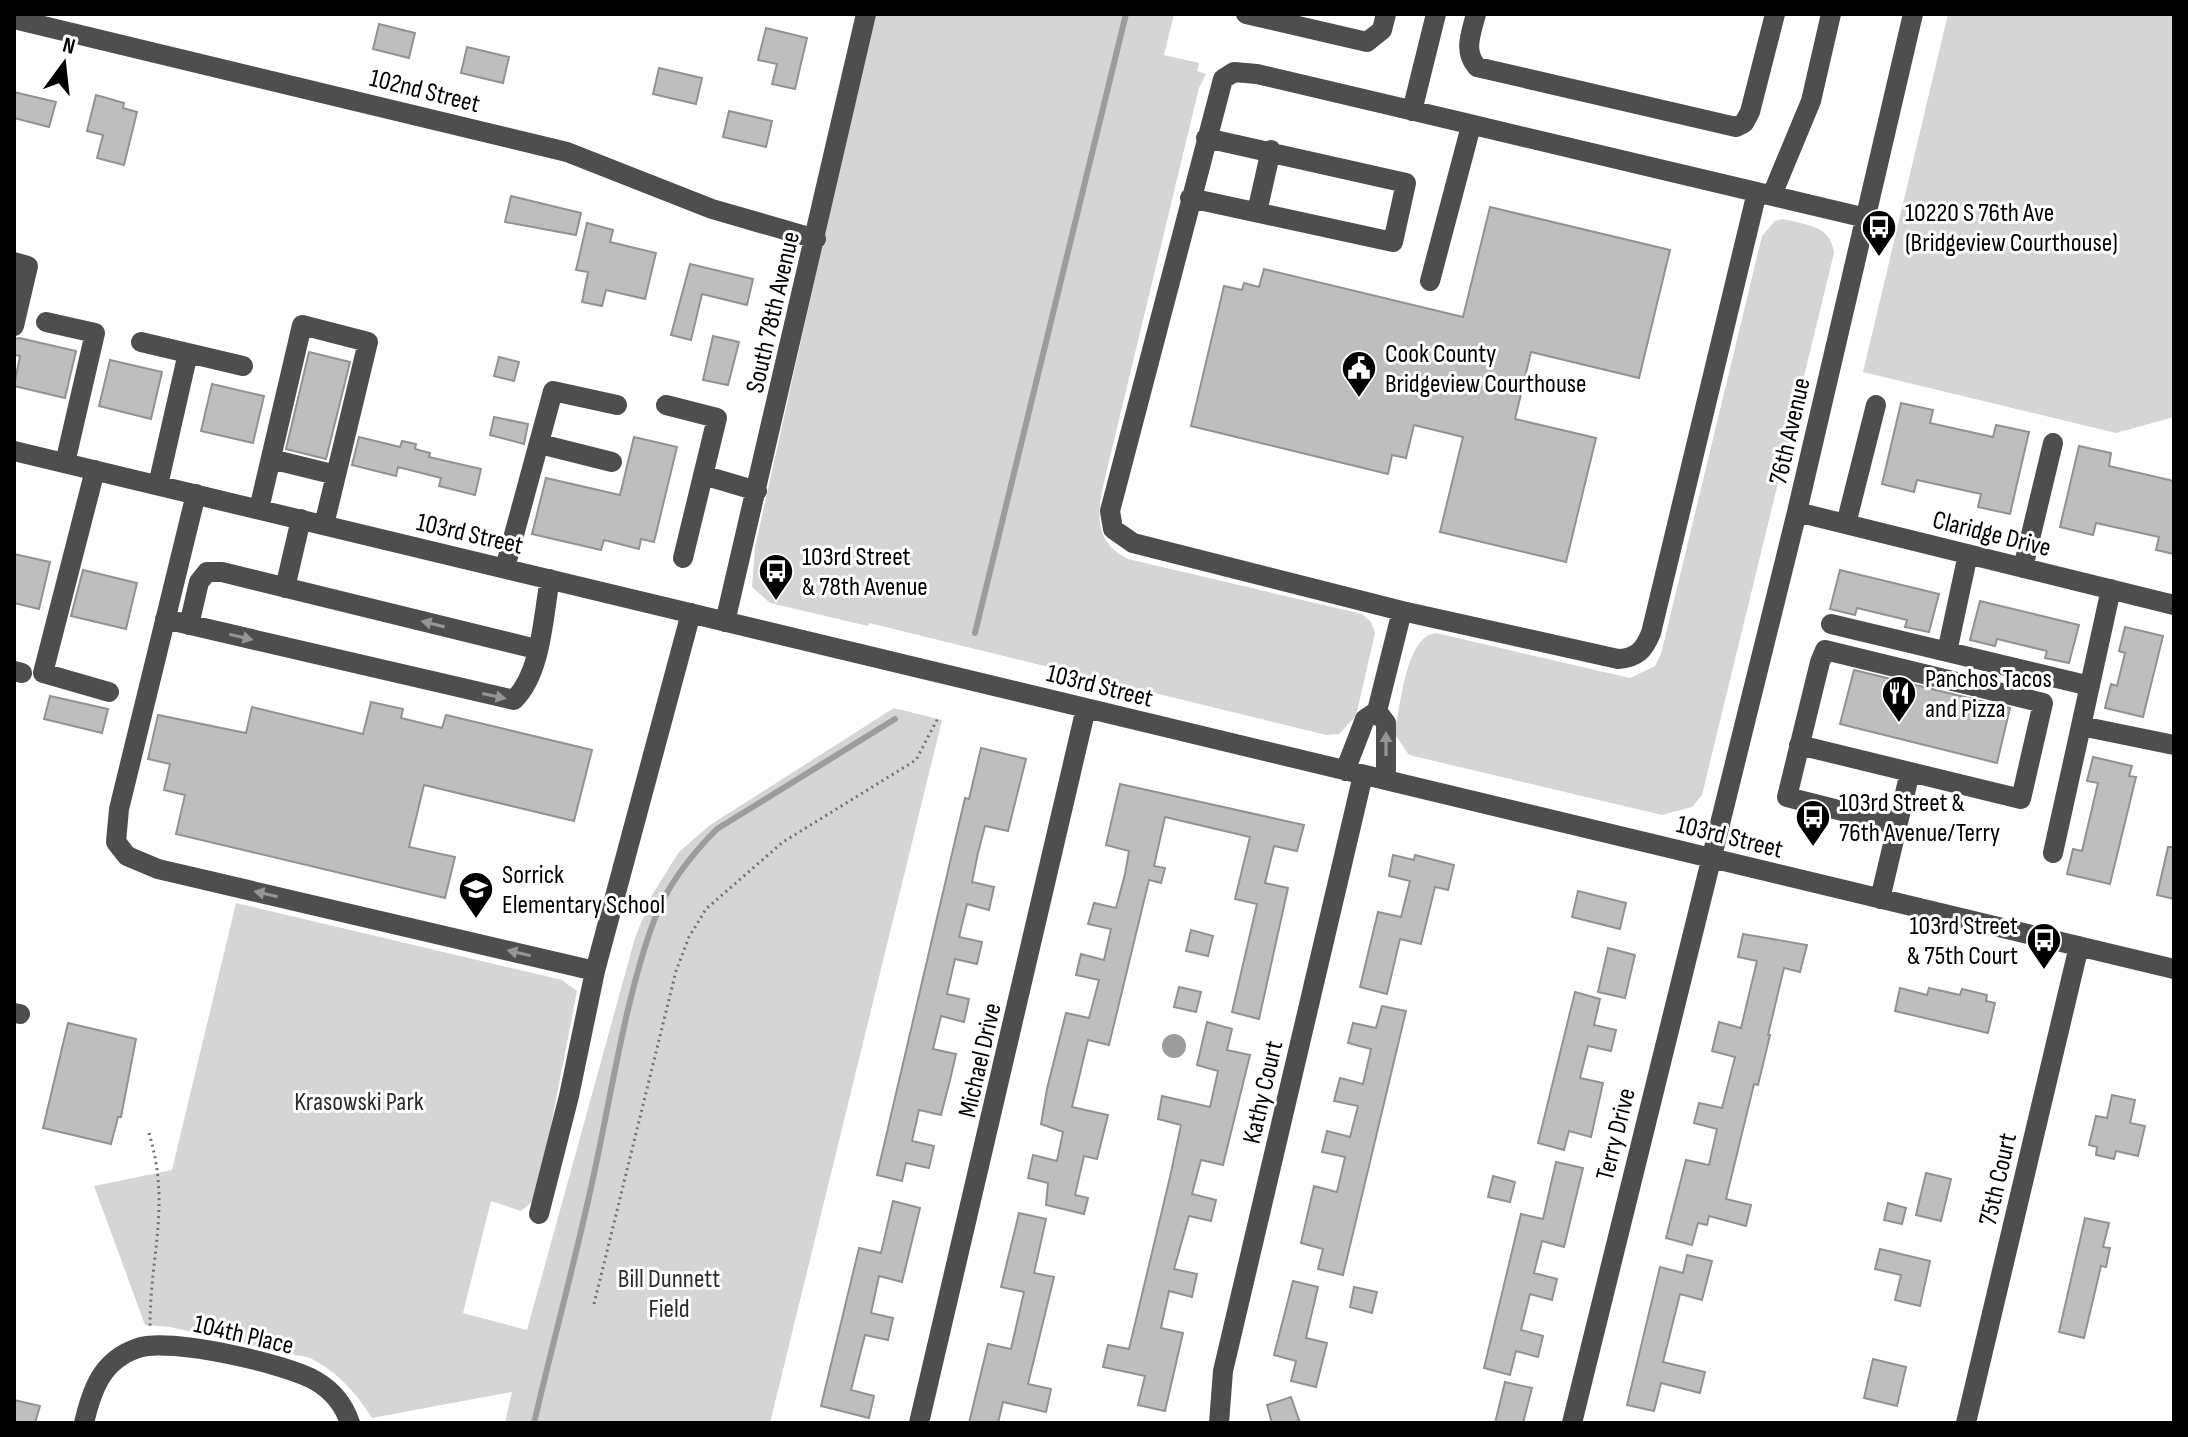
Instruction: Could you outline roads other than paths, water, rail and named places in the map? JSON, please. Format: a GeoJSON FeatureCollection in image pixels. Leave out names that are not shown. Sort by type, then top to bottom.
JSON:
{"type":"FeatureCollection","features":[{"type":"Feature","properties":{"kind":"street","name":"South 78th Avenue"},"geometry":{"type":"LineString","coordinates":[[725,622],[866,14]]}},
{"type":"Feature","properties":{"kind":"street"},"geometry":{"type":"LineString","coordinates":[[1249,14],[1323,23],[1367,42],[1382,30],[1386,14]]}},
{"type":"Feature","properties":{"kind":"street"},"geometry":{"type":"LineString","coordinates":[[1412,111],[1436,14]]}},
{"type":"Feature","properties":{"kind":"street"},"geometry":{"type":"LineString","coordinates":[[1476,14],[1468,47],[1469,58],[1477,67],[1736,127],[1744,123],[1750,112],[1775,14]]}},
{"type":"Feature","properties":{"kind":"street"},"geometry":{"type":"LineString","coordinates":[[1831,14],[1811,101],[1765,194],[1644,649],[1631,659],[1618,659],[1402,611],[1133,543],[1113,529],[1110,511],[1190,198],[1223,79],[1234,72],[1257,74],[1471,126],[1765,194],[1866,218]]}},
{"type":"Feature","properties":{"kind":"street","name":"76th Avenue"},"geometry":{"type":"LineString","coordinates":[[1709,858],[1797,512],[1913,14]]}},
{"type":"Feature","properties":{"kind":"street","name":"102nd Street"},"geometry":{"type":"LineString","coordinates":[[14,19],[567,152],[712,209],[816,239]]}},
{"type":"Feature","properties":{"kind":"street"},"geometry":{"type":"LineString","coordinates":[[1430,281],[1471,126]]}},
{"type":"Feature","properties":{"kind":"street"},"geometry":{"type":"LineString","coordinates":[[1190,198],[1393,242],[1406,183],[1271,150],[1206,138]]}},
{"type":"Feature","properties":{"kind":"street"},"geometry":{"type":"LineString","coordinates":[[1257,212],[1271,150]]}},
{"type":"Feature","properties":{"kind":"street"},"geometry":{"type":"LineString","coordinates":[[14,262],[28,266],[14,326]]}},
{"type":"Feature","properties":{"kind":"street"},"geometry":{"type":"LineString","coordinates":[[46,322],[95,333],[65,463]]}},
{"type":"Feature","properties":{"kind":"street"},"geometry":{"type":"LineString","coordinates":[[259,509],[302,325],[368,342],[324,525]]}},
{"type":"Feature","properties":{"kind":"street"},"geometry":{"type":"LineString","coordinates":[[141,342],[243,366]]}},
{"type":"Feature","properties":{"kind":"street"},"geometry":{"type":"LineString","coordinates":[[158,485],[188,353]]}},
{"type":"Feature","properties":{"kind":"street"},"geometry":{"type":"LineString","coordinates":[[505,568],[553,391],[617,405]]}},
{"type":"Feature","properties":{"kind":"street"},"geometry":{"type":"LineString","coordinates":[[666,405],[717,418],[683,558]]}},
{"type":"Feature","properties":{"kind":"street"},"geometry":{"type":"LineString","coordinates":[[1846,524],[1876,405]]}},
{"type":"Feature","properties":{"kind":"street"},"geometry":{"type":"LineString","coordinates":[[2023,568],[2053,443]]}},
{"type":"Feature","properties":{"kind":"street"},"geometry":{"type":"LineString","coordinates":[[540,444],[612,462]]}},
{"type":"Feature","properties":{"kind":"street","name":"103rd Street"},"geometry":{"type":"LineString","coordinates":[[14,451],[2174,969]]}},
{"type":"Feature","properties":{"kind":"street"},"geometry":{"type":"LineString","coordinates":[[271,459],[336,475]]}},
{"type":"Feature","properties":{"kind":"street"},"geometry":{"type":"LineString","coordinates":[[95,470],[43,673],[109,692]]}},
{"type":"Feature","properties":{"kind":"street"},"geometry":{"type":"LineString","coordinates":[[703,475],[757,491]]}},
{"type":"Feature","properties":{"kind":"street"},"geometry":{"type":"LineString","coordinates":[[196,494],[119,809],[116,842],[127,856],[158,869],[595,971]]}},
{"type":"Feature","properties":{"kind":"street","name":"Claridge Drive"},"geometry":{"type":"LineString","coordinates":[[1797,512],[2174,605]]}},
{"type":"Feature","properties":{"kind":"street"},"geometry":{"type":"LineString","coordinates":[[285,588],[301,519]]}},
{"type":"Feature","properties":{"kind":"street"},"geometry":{"type":"LineString","coordinates":[[1947,652],[1968,554]]}},
{"type":"Feature","properties":{"kind":"street"},"geometry":{"type":"LineString","coordinates":[[189,625],[199,582],[207,572],[222,572],[536,649]]}},
{"type":"Feature","properties":{"kind":"street"},"geometry":{"type":"LineString","coordinates":[[165,619],[514,700],[524,691],[550,579]]}},
{"type":"Feature","properties":{"kind":"street"},"geometry":{"type":"LineString","coordinates":[[2053,853],[2111,589]]}},
{"type":"Feature","properties":{"kind":"street"},"geometry":{"type":"LineString","coordinates":[[1386,780],[1386,723],[1377,711],[1402,611]]}},
{"type":"Feature","properties":{"kind":"street"},"geometry":{"type":"LineString","coordinates":[[539,1214],[569,1096],[595,971],[691,613]]}},
{"type":"Feature","properties":{"kind":"street"},"geometry":{"type":"LineString","coordinates":[[1831,624],[2090,686]]}},
{"type":"Feature","properties":{"kind":"street"},"geometry":{"type":"LineString","coordinates":[[1799,745],[2021,799],[2043,703],[1825,650],[1799,745],[1787,797],[1898,825]]}},
{"type":"Feature","properties":{"kind":"street","name":"Michael Drive"},"geometry":{"type":"LineString","coordinates":[[919,1423],[1086,708]]}},
{"type":"Feature","properties":{"kind":"street","name":"Kathy Court"},"geometry":{"type":"LineString","coordinates":[[1219,1423],[1223,1371],[1365,719],[1377,711]]}},
{"type":"Feature","properties":{"kind":"street"},"geometry":{"type":"LineString","coordinates":[[2081,726],[2174,745]]}},
{"type":"Feature","properties":{"kind":"street"},"geometry":{"type":"LineString","coordinates":[[1880,899],[1910,772]]}},
{"type":"Feature","properties":{"kind":"street","name":"Terry Drive"},"geometry":{"type":"LineString","coordinates":[[1572,1423],[1709,858]]}},
{"type":"Feature","properties":{"kind":"street","name":"75th Court"},"geometry":{"type":"LineString","coordinates":[[1966,1423],[2079,946]]}},
{"type":"Feature","properties":{"kind":"street","name":"104th Place"},"geometry":{"type":"LineString","coordinates":[[84,1423],[93,1387],[104,1370],[120,1357],[150,1345],[185,1345],[297,1372],[332,1392],[348,1416]]}},
{"type":"Feature","properties":{"kind":"waterway"},"geometry":{"type":"LineString","coordinates":[[975,633],[1126,14]]}},
{"type":"Feature","properties":{"kind":"waterway"},"geometry":{"type":"LineString","coordinates":[[534,1423],[583,1221],[635,983],[655,918],[667,893],[689,860],[717,829],[895,719]]}},
{"type":"Feature","properties":{"kind":"place","name":"10220 S 76th Ave (Bridgeview Courthouse)"},"geometry":{"type":"Point","coordinates":[1879,258]}},
{"type":"Feature","properties":{"kind":"place","name":"Cook County Bridgeview Courthouse"},"geometry":{"type":"Point","coordinates":[1359,399]}},
{"type":"Feature","properties":{"kind":"place","name":"103rd Street & 78th Avenue"},"geometry":{"type":"Point","coordinates":[776,602]}},
{"type":"Feature","properties":{"kind":"place","name":"Panchos Tacos and Pizza"},"geometry":{"type":"Point","coordinates":[1899,724]}},
{"type":"Feature","properties":{"kind":"place","name":"103rd Street & 76th Avenue/Terry"},"geometry":{"type":"Point","coordinates":[1813,848]}},
{"type":"Feature","properties":{"kind":"place","name":"Sorrick Elementary School"},"geometry":{"type":"Point","coordinates":[476,920]}},
{"type":"Feature","properties":{"kind":"place","name":"103rd Street & 75th Court"},"geometry":{"type":"Point","coordinates":[2044,971]}},
{"type":"Feature","properties":{"kind":"park label","name":"Krasowski Park"},"geometry":{"type":"Point","coordinates":[359,1101]}},
{"type":"Feature","properties":{"kind":"park label","name":"Bill Dunnett Field"},"geometry":{"type":"Point","coordinates":[669,1293]}}]}
